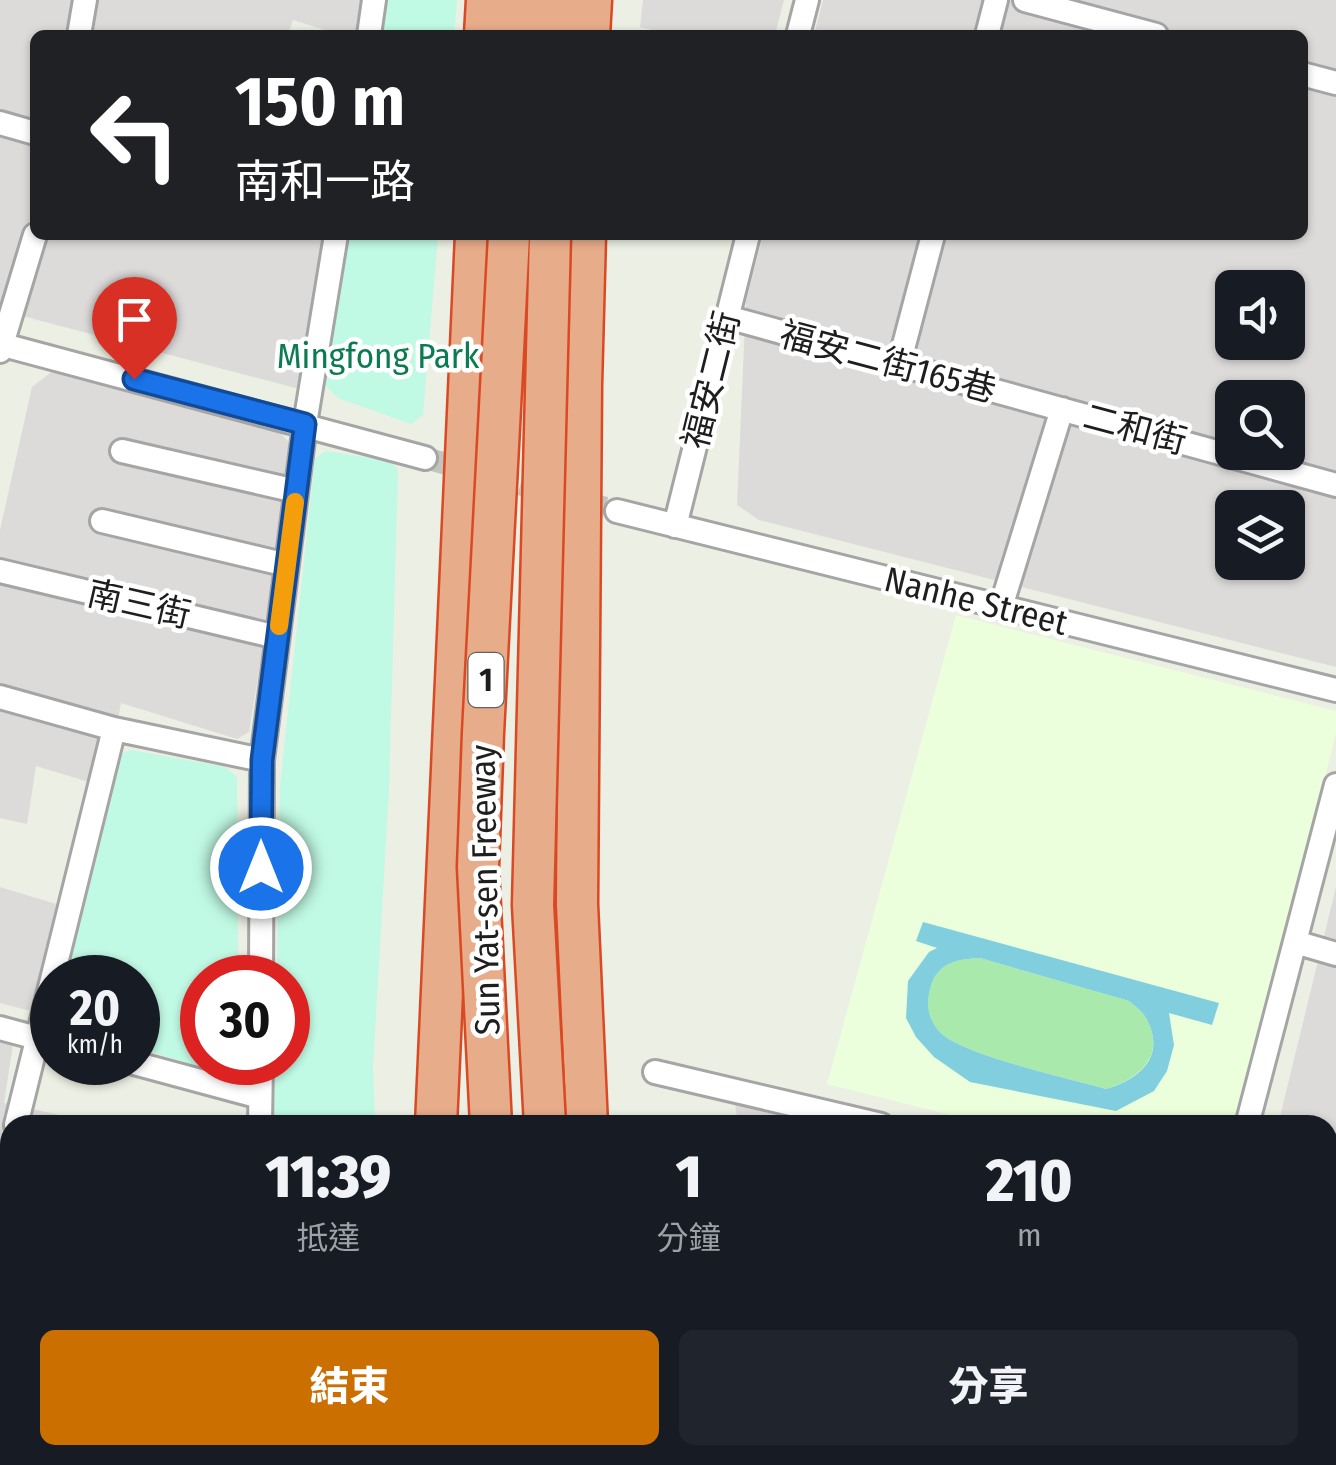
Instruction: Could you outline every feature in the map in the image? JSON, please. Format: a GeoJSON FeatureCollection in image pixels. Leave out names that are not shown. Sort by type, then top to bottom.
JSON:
{"type":"FeatureCollection","features":[{"type":"Feature","properties":{"kind":"highway"},"geometry":{"type":"LineString","coordinates":[[555,30],[556,0]]}},
{"type":"Feature","properties":{"kind":"highway"},"geometry":{"type":"LineString","coordinates":[[590,30],[591,0]]}},
{"type":"Feature","properties":{"kind":"highway"},"geometry":{"type":"LineString","coordinates":[[493,14],[514,30]]}},
{"type":"Feature","properties":{"kind":"highway"},"geometry":{"type":"LineString","coordinates":[[478,240],[471,625],[483,733]]}},
{"type":"Feature","properties":{"kind":"highway"},"geometry":{"type":"LineString","coordinates":[[436,1115],[478,240]]}},
{"type":"Feature","properties":{"kind":"highway","name":"Sun Yat-sen Freeway"},"geometry":{"type":"LineString","coordinates":[[491,1115],[478,868],[509,240]]}},
{"type":"Feature","properties":{"kind":"highway","name":"Sun Yat-sen Freeway"},"geometry":{"type":"LineString","coordinates":[[544,1115],[533,905],[550,240]]}},
{"type":"Feature","properties":{"kind":"highway"},"geometry":{"type":"LineString","coordinates":[[535,781],[565,546],[582,240]]}},
{"type":"Feature","properties":{"kind":"highway"},"geometry":{"type":"LineString","coordinates":[[582,240],[577,904],[588,1115]]}},
{"type":"Feature","properties":{"kind":"street"},"geometry":{"type":"LineString","coordinates":[[80,30],[86,0]]}},
{"type":"Feature","properties":{"kind":"street"},"geometry":{"type":"LineString","coordinates":[[370,30],[374,0]]}},
{"type":"Feature","properties":{"kind":"street"},"geometry":{"type":"LineString","coordinates":[[799,30],[807,0]]}},
{"type":"Feature","properties":{"kind":"street"},"geometry":{"type":"LineString","coordinates":[[988,30],[996,0]]}},
{"type":"Feature","properties":{"kind":"street"},"geometry":{"type":"LineString","coordinates":[[1025,0],[1137,30]]}},
{"type":"Feature","properties":{"kind":"street"},"geometry":{"type":"LineString","coordinates":[[1308,76],[1336,83]]}},
{"type":"Feature","properties":{"kind":"street"},"geometry":{"type":"LineString","coordinates":[[0,123],[30,132]]}},
{"type":"Feature","properties":{"kind":"street"},"geometry":{"type":"LineString","coordinates":[[33,240],[1,346],[425,458]]}},
{"type":"Feature","properties":{"kind":"street"},"geometry":{"type":"LineString","coordinates":[[261,955],[262,760],[305,424],[335,240]]}},
{"type":"Feature","properties":{"kind":"street","name":"福安二街"},"geometry":{"type":"LineString","coordinates":[[675,526],[747,240]]}},
{"type":"Feature","properties":{"kind":"street"},"geometry":{"type":"LineString","coordinates":[[899,364],[933,240]]}},
{"type":"Feature","properties":{"kind":"street","name":"福安二街165巷"},"geometry":{"type":"LineString","coordinates":[[727,317],[1056,408]]}},
{"type":"Feature","properties":{"kind":"street"},"geometry":{"type":"LineString","coordinates":[[1000,606],[1056,408]]}},
{"type":"Feature","properties":{"kind":"street","name":"二和街"},"geometry":{"type":"LineString","coordinates":[[1056,408],[1336,485]]}},
{"type":"Feature","properties":{"kind":"street"},"geometry":{"type":"LineString","coordinates":[[122,451],[296,492]]}},
{"type":"Feature","properties":{"kind":"street","name":"Nanhe Street"},"geometry":{"type":"LineString","coordinates":[[617,512],[1336,690]]}},
{"type":"Feature","properties":{"kind":"street"},"geometry":{"type":"LineString","coordinates":[[102,522],[286,565]]}},
{"type":"Feature","properties":{"kind":"street","name":"南三街"},"geometry":{"type":"LineString","coordinates":[[0,571],[277,637]]}},
{"type":"Feature","properties":{"kind":"street"},"geometry":{"type":"LineString","coordinates":[[0,697],[114,729],[262,760]]}},
{"type":"Feature","properties":{"kind":"street"},"geometry":{"type":"LineString","coordinates":[[64,955],[114,729]]}},
{"type":"Feature","properties":{"kind":"street"},"geometry":{"type":"LineString","coordinates":[[1250,1115],[1336,784]]}},
{"type":"Feature","properties":{"kind":"street"},"geometry":{"type":"LineString","coordinates":[[1295,942],[1336,954]]}},
{"type":"Feature","properties":{"kind":"street"},"geometry":{"type":"LineString","coordinates":[[0,1028],[30,1036]]}},
{"type":"Feature","properties":{"kind":"street"},"geometry":{"type":"LineString","coordinates":[[160,1070],[260,1097]]}},
{"type":"Feature","properties":{"kind":"street"},"geometry":{"type":"LineString","coordinates":[[655,1072],[838,1115]]}},
{"type":"Feature","properties":{"kind":"street"},"geometry":{"type":"LineString","coordinates":[[19,1115],[30,1084]]}},
{"type":"Feature","properties":{"kind":"street"},"geometry":{"type":"LineString","coordinates":[[260,1085],[260,1115]]}},
{"type":"Feature","properties":{"kind":"shaded area"},"geometry":{"type":"Polygon","coordinates":[[[0,0],[364,0],[357,30],[325,30],[293,20],[290,30],[30,30],[30,240],[324,240],[299,389],[0,310],[0,0]]]}},
{"type":"Feature","properties":{"kind":"shaded area"},"geometry":{"type":"Polygon","coordinates":[[[643,0],[784,0],[776,30],[640,27],[643,0]]]}},
{"type":"Feature","properties":{"kind":"shaded area"},"geometry":{"type":"Polygon","coordinates":[[[823,0],[1336,0],[1336,667],[759,520],[737,505],[746,301],[762,240],[1308,240],[1308,30],[815,30],[823,0]]]}},
{"type":"Feature","properties":{"kind":"shaded area"},"geometry":{"type":"Polygon","coordinates":[[[59,366],[275,427],[295,449],[249,732],[237,739],[121,703],[105,787],[36,766],[27,824],[0,818],[0,530],[32,387],[59,366]]]}},
{"type":"Feature","properties":{"kind":"shaded area"},"geometry":{"type":"Polygon","coordinates":[[[956,615],[1336,711],[1336,733],[1240,1115],[950,1115],[827,1084],[956,615]]]}},
{"type":"Feature","properties":{"kind":"shaded area"},"geometry":{"type":"Polygon","coordinates":[[[0,887],[56,904],[44,955],[30,955],[30,1011],[0,1003],[0,887]]]}},
{"type":"Feature","properties":{"kind":"shaded area"},"geometry":{"type":"Polygon","coordinates":[[[1336,887],[1336,1115],[1280,1115],[1336,887]]]}},
{"type":"Feature","properties":{"kind":"shaded area"},"geometry":{"type":"Polygon","coordinates":[[[923,922],[1219,1003],[1212,1025],[1169,1013],[1174,1045],[1167,1071],[1154,1091],[1116,1111],[970,1082],[934,1057],[906,1018],[908,981],[929,952],[937,948],[916,941],[923,922]],[[980,958],[944,967],[934,978],[928,1003],[938,1030],[967,1048],[1106,1089],[1130,1079],[1152,1055],[1152,1032],[1141,1011],[1129,1001],[980,958]]]}},
{"type":"Feature","properties":{"kind":"shaded area"},"geometry":{"type":"Polygon","coordinates":[[[0,1041],[13,1045],[4,1103],[60,1115],[0,1115],[0,1041]]]}},
{"type":"Feature","properties":{"kind":"shaded area"},"geometry":{"type":"Polygon","coordinates":[[[735,1104],[776,1115],[737,1115],[735,1104]]]}},
{"type":"Feature","properties":{"kind":"green space"},"geometry":{"type":"Polygon","coordinates":[[[376,0],[457,0],[454,30],[372,30],[376,0]]]}},
{"type":"Feature","properties":{"kind":"green space","name":"Mingfong Park"},"geometry":{"type":"Polygon","coordinates":[[[343,240],[438,240],[423,415],[411,424],[338,398],[324,384],[343,240]]]}},
{"type":"Feature","properties":{"kind":"green space"},"geometry":{"type":"Polygon","coordinates":[[[326,451],[389,461],[398,469],[389,787],[373,1068],[375,1115],[274,1115],[275,1085],[310,1085],[310,955],[277,955],[280,786],[315,458],[326,451]]]}},
{"type":"Feature","properties":{"kind":"green space"},"geometry":{"type":"Polygon","coordinates":[[[131,750],[225,767],[237,777],[238,955],[180,955],[180,1061],[160,1055],[160,955],[70,955],[116,756],[131,750]]]}},
{"type":"Feature","properties":{"kind":"green space"},"geometry":{"type":"Polygon","coordinates":[[[980,958],[1129,1001],[1145,1016],[1152,1032],[1151,1055],[1146,1064],[1129,1079],[1106,1089],[990,1057],[949,1039],[934,1025],[930,1014],[928,1003],[934,978],[957,961],[980,958]]]}},
{"type":"Feature","properties":{"kind":"tunnel"},"geometry":{"type":"LineString","coordinates":[[425,458],[617,511]]}},
{"type":"Feature","properties":{"kind":"slow traffic"},"geometry":{"type":"LineString","coordinates":[[279,626],[295,502]]}},
{"type":"Feature","properties":{"kind":"route"},"geometry":{"type":"LineString","coordinates":[[134,379],[305,424],[262,760],[261,868]]}}]}
